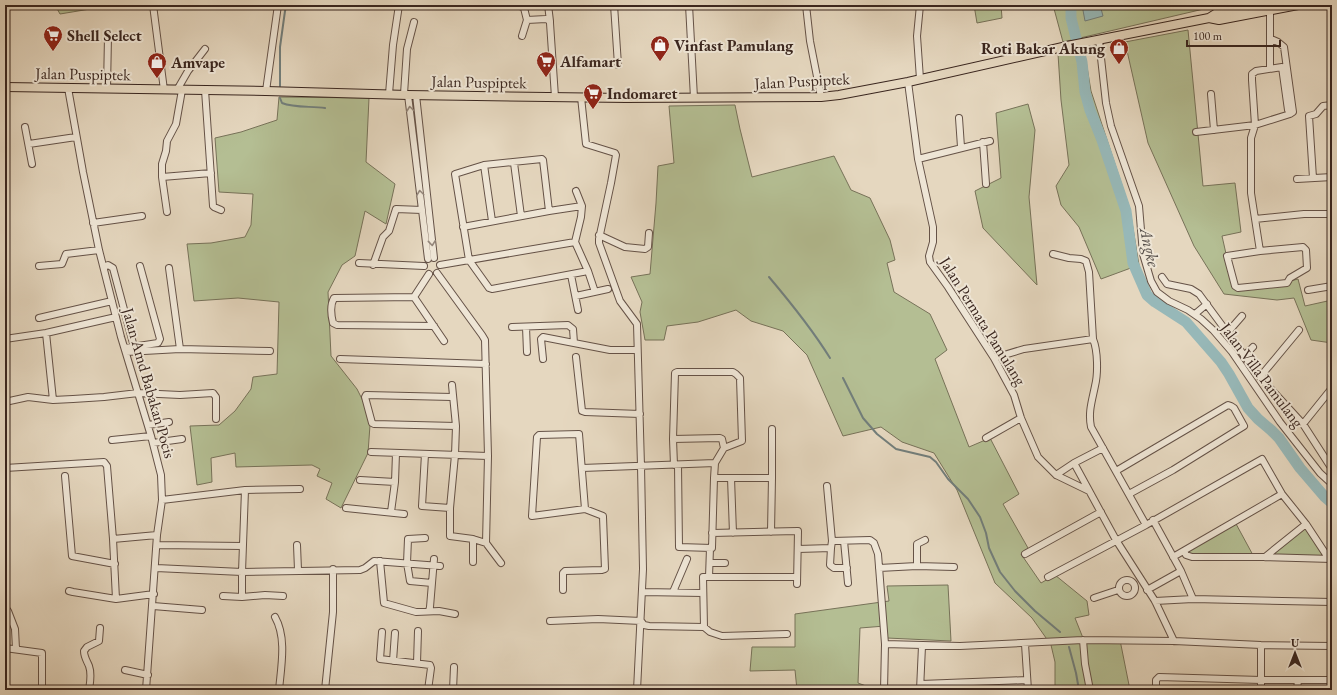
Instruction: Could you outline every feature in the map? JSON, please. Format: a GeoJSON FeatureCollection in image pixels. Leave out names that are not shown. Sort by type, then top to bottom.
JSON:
{"type":"FeatureCollection","features":[{"type":"Feature","properties":{"kind":"main road","name":"Jalan Puspiptek"},"geometry":{"type":"LineString","coordinates":[[5,86],[555,97],[821,97],[908,82],[1067,46],[1209,18],[1217,13],[1253,5]]}},
{"type":"Feature","properties":{"kind":"main road","name":"Jalan Puspiptek"},"geometry":{"type":"LineString","coordinates":[[1209,18],[1219,20],[1296,5]]}},
{"type":"Feature","properties":{"kind":"street"},"geometry":{"type":"LineString","coordinates":[[153,5],[164,90]]}},
{"type":"Feature","properties":{"kind":"street"},"geometry":{"type":"LineString","coordinates":[[266,91],[278,5]]}},
{"type":"Feature","properties":{"kind":"street"},"geometry":{"type":"LineString","coordinates":[[389,94],[393,45],[399,5]]}},
{"type":"Feature","properties":{"kind":"street"},"geometry":{"type":"LineString","coordinates":[[516,5],[524,8],[527,20],[522,36]]}},
{"type":"Feature","properties":{"kind":"street"},"geometry":{"type":"LineString","coordinates":[[548,5],[555,97]]}},
{"type":"Feature","properties":{"kind":"street"},"geometry":{"type":"LineString","coordinates":[[614,5],[618,65]]}},
{"type":"Feature","properties":{"kind":"street"},"geometry":{"type":"LineString","coordinates":[[689,5],[694,98]]}},
{"type":"Feature","properties":{"kind":"street"},"geometry":{"type":"LineString","coordinates":[[807,5],[810,42],[821,97]]}},
{"type":"Feature","properties":{"kind":"street"},"geometry":{"type":"LineString","coordinates":[[920,5],[917,36],[920,79]]}},
{"type":"Feature","properties":{"kind":"street"},"geometry":{"type":"LineString","coordinates":[[1270,11],[1270,68]]}},
{"type":"Feature","properties":{"kind":"street"},"geometry":{"type":"LineString","coordinates":[[527,20],[546,19],[550,21]]}},
{"type":"Feature","properties":{"kind":"street"},"geometry":{"type":"LineString","coordinates":[[414,22],[407,49],[409,95],[422,210],[431,259]]}},
{"type":"Feature","properties":{"kind":"street"},"geometry":{"type":"LineString","coordinates":[[107,88],[108,36]]}},
{"type":"Feature","properties":{"kind":"street"},"geometry":{"type":"LineString","coordinates":[[1196,132],[1255,125],[1293,112],[1284,47],[1271,39]]}},
{"type":"Feature","properties":{"kind":"street","name":"Jalan Villa Pamulang"},"geometry":{"type":"LineString","coordinates":[[1097,40],[1106,103],[1111,126],[1139,206],[1143,254],[1151,282],[1157,292],[1169,301],[1195,314],[1213,330],[1232,352],[1280,422],[1320,473],[1332,484]]}},
{"type":"Feature","properties":{"kind":"street"},"geometry":{"type":"LineString","coordinates":[[166,212],[162,164],[167,141],[176,124],[179,90],[188,71],[205,49]]}},
{"type":"Feature","properties":{"kind":"street"},"geometry":{"type":"LineString","coordinates":[[1260,251],[1251,193],[1251,138],[1255,125],[1252,74],[1256,71],[1282,67],[1288,110]]}},
{"type":"Feature","properties":{"kind":"street","name":"Jalan Permata Pamulang"},"geometry":{"type":"LineString","coordinates":[[908,82],[918,159],[933,227],[933,242],[929,256],[930,262],[994,358],[1014,394],[1021,418],[1038,457],[1056,475],[1089,491]]}},
{"type":"Feature","properties":{"kind":"street","name":"Jalan Amd Babakan Pocis"},"geometry":{"type":"LineString","coordinates":[[68,88],[76,137],[99,250],[125,350],[148,425],[161,475],[162,500],[157,545],[146,690]]}},
{"type":"Feature","properties":{"kind":"street"},"geometry":{"type":"LineString","coordinates":[[204,90],[213,206],[221,210]]}},
{"type":"Feature","properties":{"kind":"street"},"geometry":{"type":"LineString","coordinates":[[1211,94],[1214,130]]}},
{"type":"Feature","properties":{"kind":"street"},"geometry":{"type":"LineString","coordinates":[[409,95],[425,171],[431,259]]}},
{"type":"Feature","properties":{"kind":"street"},"geometry":{"type":"LineString","coordinates":[[581,97],[586,144],[615,153],[616,155],[599,235],[599,243],[620,301],[637,323],[641,466],[642,592],[637,690]]}},
{"type":"Feature","properties":{"kind":"street"},"geometry":{"type":"LineString","coordinates":[[1313,178],[1309,116],[1316,114],[1323,106],[1332,105]]}},
{"type":"Feature","properties":{"kind":"street"},"geometry":{"type":"LineString","coordinates":[[959,118],[961,147]]}},
{"type":"Feature","properties":{"kind":"street"},"geometry":{"type":"LineString","coordinates":[[25,127],[32,164]]}},
{"type":"Feature","properties":{"kind":"street"},"geometry":{"type":"LineString","coordinates":[[28,144],[76,137]]}},
{"type":"Feature","properties":{"kind":"street"},"geometry":{"type":"LineString","coordinates":[[918,159],[961,147],[990,141]]}},
{"type":"Feature","properties":{"kind":"street"},"geometry":{"type":"LineString","coordinates":[[983,142],[986,184]]}},
{"type":"Feature","properties":{"kind":"street"},"geometry":{"type":"LineString","coordinates":[[549,211],[543,160],[540,158],[514,163],[484,166],[456,174],[469,260],[490,288],[492,289],[588,271]]}},
{"type":"Feature","properties":{"kind":"street"},"geometry":{"type":"LineString","coordinates":[[514,163],[521,216]]}},
{"type":"Feature","properties":{"kind":"street"},"geometry":{"type":"LineString","coordinates":[[484,166],[492,221]]}},
{"type":"Feature","properties":{"kind":"street"},"geometry":{"type":"LineString","coordinates":[[417,172],[425,171]]}},
{"type":"Feature","properties":{"kind":"street"},"geometry":{"type":"LineString","coordinates":[[162,177],[211,173]]}},
{"type":"Feature","properties":{"kind":"street"},"geometry":{"type":"LineString","coordinates":[[1297,179],[1332,177]]}},
{"type":"Feature","properties":{"kind":"street"},"geometry":{"type":"LineString","coordinates":[[576,191],[582,206],[582,217],[575,242],[588,271],[595,292]]}},
{"type":"Feature","properties":{"kind":"street"},"geometry":{"type":"LineString","coordinates":[[464,227],[582,206]]}},
{"type":"Feature","properties":{"kind":"street"},"geometry":{"type":"LineString","coordinates":[[373,265],[383,237],[389,231],[396,209],[422,210]]}},
{"type":"Feature","properties":{"kind":"street"},"geometry":{"type":"LineString","coordinates":[[1255,219],[1304,214],[1331,214]]}},
{"type":"Feature","properties":{"kind":"street"},"geometry":{"type":"LineString","coordinates":[[94,224],[142,216]]}},
{"type":"Feature","properties":{"kind":"street"},"geometry":{"type":"LineString","coordinates":[[599,235],[625,247],[645,248],[648,247],[649,233]]}},
{"type":"Feature","properties":{"kind":"street"},"geometry":{"type":"LineString","coordinates":[[440,265],[575,242]]}},
{"type":"Feature","properties":{"kind":"street"},"geometry":{"type":"LineString","coordinates":[[1303,247],[1306,250],[1307,268],[1306,270],[1290,278],[1287,283],[1238,288],[1235,286],[1227,256],[1260,251],[1303,247]]}},
{"type":"Feature","properties":{"kind":"street"},"geometry":{"type":"LineString","coordinates":[[39,266],[62,264],[66,254],[99,250]]}},
{"type":"Feature","properties":{"kind":"street"},"geometry":{"type":"LineString","coordinates":[[1053,254],[1086,261],[1089,272],[1093,339],[1097,372],[1090,406],[1089,418],[1091,427],[1146,524]]}},
{"type":"Feature","properties":{"kind":"street"},"geometry":{"type":"LineString","coordinates":[[431,259],[440,262],[439,272],[434,274],[429,274],[425,271],[424,266],[426,261],[431,259]]}},
{"type":"Feature","properties":{"kind":"street"},"geometry":{"type":"LineString","coordinates":[[359,263],[373,265],[424,266]]}},
{"type":"Feature","properties":{"kind":"street"},"geometry":{"type":"LineString","coordinates":[[104,267],[108,265],[113,268],[134,347]]}},
{"type":"Feature","properties":{"kind":"street"},"geometry":{"type":"LineString","coordinates":[[125,350],[158,343],[160,339],[140,266]]}},
{"type":"Feature","properties":{"kind":"street"},"geometry":{"type":"LineString","coordinates":[[169,268],[180,349]]}},
{"type":"Feature","properties":{"kind":"street"},"geometry":{"type":"LineString","coordinates":[[436,273],[484,337],[488,456],[486,543]]}},
{"type":"Feature","properties":{"kind":"street"},"geometry":{"type":"LineString","coordinates":[[414,297],[429,274]]}},
{"type":"Feature","properties":{"kind":"street"},"geometry":{"type":"LineString","coordinates":[[571,274],[578,310]]}},
{"type":"Feature","properties":{"kind":"street"},"geometry":{"type":"LineString","coordinates":[[1162,277],[1167,284],[1191,289],[1200,294],[1260,377],[1303,424],[1332,469]]}},
{"type":"Feature","properties":{"kind":"street"},"geometry":{"type":"LineString","coordinates":[[1308,290],[1332,286]]}},
{"type":"Feature","properties":{"kind":"street"},"geometry":{"type":"LineString","coordinates":[[576,296],[608,290]]}},
{"type":"Feature","properties":{"kind":"street"},"geometry":{"type":"LineString","coordinates":[[414,297],[444,341]]}},
{"type":"Feature","properties":{"kind":"street"},"geometry":{"type":"LineString","coordinates":[[414,297],[334,298],[332,305],[332,320],[333,323],[337,325],[434,326]]}},
{"type":"Feature","properties":{"kind":"street"},"geometry":{"type":"LineString","coordinates":[[39,318],[112,301]]}},
{"type":"Feature","properties":{"kind":"street"},"geometry":{"type":"LineString","coordinates":[[1195,314],[1207,304]]}},
{"type":"Feature","properties":{"kind":"street"},"geometry":{"type":"LineString","coordinates":[[1228,332],[1242,316]]}},
{"type":"Feature","properties":{"kind":"street"},"geometry":{"type":"LineString","coordinates":[[5,339],[46,333],[116,317]]}},
{"type":"Feature","properties":{"kind":"street"},"geometry":{"type":"LineString","coordinates":[[512,327],[568,325],[573,329],[574,343]]}},
{"type":"Feature","properties":{"kind":"street"},"geometry":{"type":"LineString","coordinates":[[526,327],[527,352]]}},
{"type":"Feature","properties":{"kind":"street"},"geometry":{"type":"LineString","coordinates":[[1260,377],[1300,330]]}},
{"type":"Feature","properties":{"kind":"street"},"geometry":{"type":"LineString","coordinates":[[46,333],[53,400]]}},
{"type":"Feature","properties":{"kind":"street"},"geometry":{"type":"LineString","coordinates":[[542,359],[542,338],[610,350],[637,350]]}},
{"type":"Feature","properties":{"kind":"street"},"geometry":{"type":"LineString","coordinates":[[994,358],[1024,348],[1093,339]]}},
{"type":"Feature","properties":{"kind":"street"},"geometry":{"type":"LineString","coordinates":[[1244,356],[1253,347]]}},
{"type":"Feature","properties":{"kind":"street"},"geometry":{"type":"LineString","coordinates":[[125,350],[180,349],[270,351]]}},
{"type":"Feature","properties":{"kind":"street"},"geometry":{"type":"LineString","coordinates":[[576,357],[582,410],[585,412],[640,414]]}},
{"type":"Feature","properties":{"kind":"street"},"geometry":{"type":"LineString","coordinates":[[340,359],[486,364]]}},
{"type":"Feature","properties":{"kind":"street"},"geometry":{"type":"LineString","coordinates":[[709,577],[710,548],[712,548],[715,463],[724,448],[741,442],[740,378],[736,374],[728,371],[676,372],[673,439],[676,465],[679,547],[710,548]]}},
{"type":"Feature","properties":{"kind":"street"},"geometry":{"type":"LineString","coordinates":[[452,385],[456,426],[450,508],[450,536],[473,539],[486,543],[501,563]]}},
{"type":"Feature","properties":{"kind":"street"},"geometry":{"type":"LineString","coordinates":[[1303,424],[1332,388]]}},
{"type":"Feature","properties":{"kind":"street"},"geometry":{"type":"LineString","coordinates":[[5,402],[28,397],[53,400],[87,399],[138,393],[180,395],[213,393],[216,397],[216,419]]}},
{"type":"Feature","properties":{"kind":"street"},"geometry":{"type":"LineString","coordinates":[[452,397],[366,395],[365,397],[372,423],[374,424],[456,426]]}},
{"type":"Feature","properties":{"kind":"street"},"geometry":{"type":"LineString","coordinates":[[1116,471],[1228,405],[1234,408],[1244,426],[1173,470],[1129,494]]}},
{"type":"Feature","properties":{"kind":"street"},"geometry":{"type":"LineString","coordinates":[[986,438],[1021,418]]}},
{"type":"Feature","properties":{"kind":"street"},"geometry":{"type":"LineString","coordinates":[[148,425],[169,422]]}},
{"type":"Feature","properties":{"kind":"street"},"geometry":{"type":"LineString","coordinates":[[771,532],[772,429]]}},
{"type":"Feature","properties":{"kind":"street"},"geometry":{"type":"LineString","coordinates":[[563,590],[563,573],[565,571],[602,570],[605,568],[603,516],[585,508],[532,516],[537,437],[544,434],[579,434],[585,508]]}},
{"type":"Feature","properties":{"kind":"street"},"geometry":{"type":"LineString","coordinates":[[112,440],[151,436]]}},
{"type":"Feature","properties":{"kind":"street"},"geometry":{"type":"LineString","coordinates":[[673,439],[720,438],[722,439],[724,448]]}},
{"type":"Feature","properties":{"kind":"street"},"geometry":{"type":"LineString","coordinates":[[153,443],[182,439]]}},
{"type":"Feature","properties":{"kind":"street"},"geometry":{"type":"LineString","coordinates":[[1056,475],[1074,463],[1103,448]]}},
{"type":"Feature","properties":{"kind":"street"},"geometry":{"type":"LineString","coordinates":[[371,452],[488,456]]}},
{"type":"Feature","properties":{"kind":"street"},"geometry":{"type":"LineString","coordinates":[[391,512],[395,482],[396,453]]}},
{"type":"Feature","properties":{"kind":"street"},"geometry":{"type":"LineString","coordinates":[[425,454],[422,506],[450,508]]}},
{"type":"Feature","properties":{"kind":"street"},"geometry":{"type":"LineString","coordinates":[[1048,577],[1262,459],[1282,494],[1306,524],[1330,559]]}},
{"type":"Feature","properties":{"kind":"street"},"geometry":{"type":"LineString","coordinates":[[5,468],[104,462],[107,466],[115,564],[116,599]]}},
{"type":"Feature","properties":{"kind":"street"},"geometry":{"type":"LineString","coordinates":[[582,468],[715,463]]}},
{"type":"Feature","properties":{"kind":"street"},"geometry":{"type":"LineString","coordinates":[[1074,463],[1116,540],[1155,601],[1174,641]]}},
{"type":"Feature","properties":{"kind":"street"},"geometry":{"type":"LineString","coordinates":[[65,476],[72,556],[115,564]]}},
{"type":"Feature","properties":{"kind":"street"},"geometry":{"type":"LineString","coordinates":[[714,478],[772,478]]}},
{"type":"Feature","properties":{"kind":"street"},"geometry":{"type":"LineString","coordinates":[[731,478],[733,533]]}},
{"type":"Feature","properties":{"kind":"street"},"geometry":{"type":"LineString","coordinates":[[360,480],[395,482]]}},
{"type":"Feature","properties":{"kind":"street"},"geometry":{"type":"LineString","coordinates":[[827,486],[832,541],[830,565],[832,567],[847,568]]}},
{"type":"Feature","properties":{"kind":"street"},"geometry":{"type":"LineString","coordinates":[[162,500],[245,490],[300,489]]}},
{"type":"Feature","properties":{"kind":"street"},"geometry":{"type":"LineString","coordinates":[[242,597],[245,490]]}},
{"type":"Feature","properties":{"kind":"street"},"geometry":{"type":"LineString","coordinates":[[1173,557],[1282,494]]}},
{"type":"Feature","properties":{"kind":"street"},"geometry":{"type":"LineString","coordinates":[[346,508],[404,514]]}},
{"type":"Feature","properties":{"kind":"street"},"geometry":{"type":"LineString","coordinates":[[1026,554],[1100,512]]}},
{"type":"Feature","properties":{"kind":"street"},"geometry":{"type":"LineString","coordinates":[[1153,520],[1181,571],[1193,599]]}},
{"type":"Feature","properties":{"kind":"street"},"geometry":{"type":"LineString","coordinates":[[1265,557],[1306,524]]}},
{"type":"Feature","properties":{"kind":"street"},"geometry":{"type":"LineString","coordinates":[[704,627],[703,578],[797,580],[798,531],[712,533]]}},
{"type":"Feature","properties":{"kind":"street"},"geometry":{"type":"LineString","coordinates":[[113,539],[158,535]]}},
{"type":"Feature","properties":{"kind":"street"},"geometry":{"type":"LineString","coordinates":[[425,538],[408,539],[407,563],[410,581],[432,583]]}},
{"type":"Feature","properties":{"kind":"street"},"geometry":{"type":"LineString","coordinates":[[473,539],[474,562]]}},
{"type":"Feature","properties":{"kind":"street"},"geometry":{"type":"LineString","coordinates":[[917,566],[917,544],[925,540]]}},
{"type":"Feature","properties":{"kind":"street"},"geometry":{"type":"LineString","coordinates":[[832,541],[872,541],[878,554],[885,644],[884,690]]}},
{"type":"Feature","properties":{"kind":"street"},"geometry":{"type":"LineString","coordinates":[[844,541],[848,583]]}},
{"type":"Feature","properties":{"kind":"street"},"geometry":{"type":"LineString","coordinates":[[157,545],[243,546]]}},
{"type":"Feature","properties":{"kind":"street"},"geometry":{"type":"LineString","coordinates":[[297,545],[298,570]]}},
{"type":"Feature","properties":{"kind":"street"},"geometry":{"type":"LineString","coordinates":[[798,549],[831,548]]}},
{"type":"Feature","properties":{"kind":"street"},"geometry":{"type":"LineString","coordinates":[[1184,551],[1186,555],[1192,557],[1330,559]]}},
{"type":"Feature","properties":{"kind":"street"},"geometry":{"type":"LineString","coordinates":[[673,592],[687,559]]}},
{"type":"Feature","properties":{"kind":"street"},"geometry":{"type":"LineString","coordinates":[[380,560],[384,603],[416,612],[439,611],[455,614]]}},
{"type":"Feature","properties":{"kind":"street"},"geometry":{"type":"LineString","coordinates":[[156,568],[242,572],[363,569],[371,562],[380,560],[407,563],[433,562],[440,566]]}},
{"type":"Feature","properties":{"kind":"street"},"geometry":{"type":"LineString","coordinates":[[429,611],[433,562]]}},
{"type":"Feature","properties":{"kind":"street"},"geometry":{"type":"LineString","coordinates":[[710,563],[725,563]]}},
{"type":"Feature","properties":{"kind":"street"},"geometry":{"type":"LineString","coordinates":[[879,568],[917,566],[954,567]]}},
{"type":"Feature","properties":{"kind":"street"},"geometry":{"type":"LineString","coordinates":[[325,690],[333,612],[333,569]]}},
{"type":"Feature","properties":{"kind":"street"},"geometry":{"type":"LineString","coordinates":[[1147,590],[1181,571]]}},
{"type":"Feature","properties":{"kind":"street"},"geometry":{"type":"LineString","coordinates":[[1134,583],[1141,579]]}},
{"type":"Feature","properties":{"kind":"street"},"geometry":{"type":"LineString","coordinates":[[1118,590],[1122,580],[1130,580],[1134,583]]}},
{"type":"Feature","properties":{"kind":"street"},"geometry":{"type":"LineString","coordinates":[[1118,590],[1124,596],[1129,596],[1135,590],[1134,583]]}},
{"type":"Feature","properties":{"kind":"street"},"geometry":{"type":"LineString","coordinates":[[69,590],[73,592],[116,599],[154,594]]}},
{"type":"Feature","properties":{"kind":"street"},"geometry":{"type":"LineString","coordinates":[[1094,598],[1118,590]]}},
{"type":"Feature","properties":{"kind":"street"},"geometry":{"type":"LineString","coordinates":[[642,592],[703,593]]}},
{"type":"Feature","properties":{"kind":"street"},"geometry":{"type":"LineString","coordinates":[[223,596],[283,596]]}},
{"type":"Feature","properties":{"kind":"street"},"geometry":{"type":"LineString","coordinates":[[1155,601],[1193,599],[1332,602]]}},
{"type":"Feature","properties":{"kind":"street"},"geometry":{"type":"LineString","coordinates":[[153,606],[202,610]]}},
{"type":"Feature","properties":{"kind":"street"},"geometry":{"type":"LineString","coordinates":[[8,612],[15,629],[16,649]]}},
{"type":"Feature","properties":{"kind":"street"},"geometry":{"type":"LineString","coordinates":[[275,617],[282,638],[282,660],[279,690]]}},
{"type":"Feature","properties":{"kind":"street"},"geometry":{"type":"LineString","coordinates":[[550,621],[598,619],[641,621],[644,625],[649,626],[704,627],[710,632],[722,636],[787,634]]}},
{"type":"Feature","properties":{"kind":"street"},"geometry":{"type":"LineString","coordinates":[[89,690],[90,673],[84,651],[86,647],[99,641],[100,628]]}},
{"type":"Feature","properties":{"kind":"street"},"geometry":{"type":"LineString","coordinates":[[417,663],[418,631]]}},
{"type":"Feature","properties":{"kind":"street"},"geometry":{"type":"LineString","coordinates":[[382,632],[380,659],[430,665],[431,668],[428,690]]}},
{"type":"Feature","properties":{"kind":"street"},"geometry":{"type":"LineString","coordinates":[[393,661],[394,632]]}},
{"type":"Feature","properties":{"kind":"street"},"geometry":{"type":"LineString","coordinates":[[885,644],[960,646],[1083,640],[1332,646]]}},
{"type":"Feature","properties":{"kind":"street"},"geometry":{"type":"LineString","coordinates":[[1083,640],[1085,664],[1090,690]]}},
{"type":"Feature","properties":{"kind":"street"},"geometry":{"type":"LineString","coordinates":[[1025,644],[1028,690]]}},
{"type":"Feature","properties":{"kind":"street"},"geometry":{"type":"LineString","coordinates":[[1261,645],[1261,690]]}},
{"type":"Feature","properties":{"kind":"street"},"geometry":{"type":"LineString","coordinates":[[922,646],[920,687],[1027,680]]}},
{"type":"Feature","properties":{"kind":"street"},"geometry":{"type":"LineString","coordinates":[[5,648],[42,654],[42,690]]}},
{"type":"Feature","properties":{"kind":"street"},"geometry":{"type":"LineString","coordinates":[[453,690],[454,667]]}},
{"type":"Feature","properties":{"kind":"street"},"geometry":{"type":"LineString","coordinates":[[125,670],[148,675]]}},
{"type":"Feature","properties":{"kind":"street"},"geometry":{"type":"LineString","coordinates":[[1156,690],[1156,680],[1159,677],[1261,680],[1332,680]]}},
{"type":"Feature","properties":{"kind":"street"},"geometry":{"type":"LineString","coordinates":[[1297,690],[1298,680]]}},
{"type":"Feature","properties":{"kind":"green space"},"geometry":{"type":"Polygon","coordinates":[[[55,5],[114,5],[60,14],[55,5]]]}},
{"type":"Feature","properties":{"kind":"green space"},"geometry":{"type":"Polygon","coordinates":[[[974,5],[1001,5],[1002,18],[977,23],[974,5]]]}},
{"type":"Feature","properties":{"kind":"green space"},"geometry":{"type":"Polygon","coordinates":[[[1053,5],[1208,5],[1208,8],[1063,42],[1053,5]]]}},
{"type":"Feature","properties":{"kind":"green space"},"geometry":{"type":"Polygon","coordinates":[[[1188,30],[1203,186],[1235,183],[1241,232],[1222,236],[1234,289],[1275,285],[1298,279],[1305,306],[1332,300],[1332,343],[1311,340],[1294,298],[1277,300],[1224,294],[1194,246],[1148,143],[1125,42],[1188,30]]]}},
{"type":"Feature","properties":{"kind":"green space"},"geometry":{"type":"Polygon","coordinates":[[[1084,49],[1091,91],[1130,210],[1139,265],[1101,279],[1079,227],[1061,205],[1056,186],[1069,165],[1061,100],[1058,54],[1084,49]]]}},
{"type":"Feature","properties":{"kind":"green space"},"geometry":{"type":"Polygon","coordinates":[[[279,97],[369,98],[366,162],[395,184],[386,224],[365,211],[355,256],[342,265],[328,292],[331,356],[357,389],[366,407],[370,425],[368,453],[341,508],[326,499],[332,483],[317,476],[320,469],[312,465],[236,467],[235,453],[211,458],[212,482],[197,485],[190,426],[219,425],[235,411],[251,389],[253,377],[277,374],[279,302],[238,298],[194,301],[187,244],[211,243],[245,237],[251,225],[253,194],[219,192],[215,138],[241,132],[277,120],[279,97]]]}},
{"type":"Feature","properties":{"kind":"green space"},"geometry":{"type":"Polygon","coordinates":[[[1028,104],[1035,130],[1029,197],[1037,285],[983,228],[975,191],[1001,178],[996,113],[1028,104]]]}},
{"type":"Feature","properties":{"kind":"green space"},"geometry":{"type":"Polygon","coordinates":[[[735,105],[752,177],[834,156],[851,190],[870,198],[890,240],[895,260],[887,263],[894,292],[930,314],[947,350],[935,359],[969,447],[990,438],[1019,494],[1003,504],[1028,548],[1021,554],[1041,583],[1055,575],[1087,601],[1089,615],[1075,618],[1083,638],[1120,640],[1130,690],[1055,690],[1055,662],[1051,645],[1032,618],[995,583],[957,490],[934,453],[902,442],[881,427],[843,436],[807,355],[783,331],[751,321],[736,310],[698,322],[667,326],[664,340],[645,340],[640,312],[642,302],[631,277],[650,274],[658,166],[674,163],[669,106],[735,105]]]}},
{"type":"Feature","properties":{"kind":"green space"},"geometry":{"type":"Polygon","coordinates":[[[1235,522],[1254,557],[1192,557],[1184,551],[1235,522]]]}},
{"type":"Feature","properties":{"kind":"green space"},"geometry":{"type":"Polygon","coordinates":[[[1306,524],[1329,559],[1265,557],[1306,524]]]}},
{"type":"Feature","properties":{"kind":"green space"},"geometry":{"type":"Polygon","coordinates":[[[948,585],[951,641],[887,638],[885,626],[860,628],[858,683],[874,690],[797,690],[795,670],[750,671],[752,647],[795,647],[795,614],[889,601],[887,586],[948,585]]]}},
{"type":"Feature","properties":{"kind":"water"},"geometry":{"type":"Polygon","coordinates":[[[1082,5],[1100,5],[1103,16],[1085,21],[1082,5]]]}},
{"type":"Feature","properties":{"kind":"waterway"},"geometry":{"type":"LineString","coordinates":[[280,86],[280,47],[287,5]]}},
{"type":"Feature","properties":{"kind":"waterway","name":"Angke"},"geometry":{"type":"LineString","coordinates":[[1071,5],[1071,18],[1082,62],[1085,92],[1126,211],[1133,263],[1147,295],[1155,302],[1186,322],[1221,362],[1248,408],[1279,438],[1300,468],[1332,503]]}},
{"type":"Feature","properties":{"kind":"waterway"},"geometry":{"type":"LineString","coordinates":[[280,98],[282,103],[287,105],[325,108]]}},
{"type":"Feature","properties":{"kind":"waterway"},"geometry":{"type":"LineString","coordinates":[[769,277],[801,316],[830,358]]}},
{"type":"Feature","properties":{"kind":"waterway"},"geometry":{"type":"LineString","coordinates":[[843,378],[863,418],[877,434],[896,449],[930,457],[936,462],[948,479],[968,499],[980,517],[986,533],[989,548],[1000,572],[1015,591],[1035,611],[1060,632]]}},
{"type":"Feature","properties":{"kind":"waterway"},"geometry":{"type":"LineString","coordinates":[[1069,647],[1079,690]]}},
{"type":"Feature","properties":{"kind":"place","name":"Shell Select"},"geometry":{"type":"Point","coordinates":[53,52]}},
{"type":"Feature","properties":{"kind":"place","name":"Vinfast Pamulang"},"geometry":{"type":"Point","coordinates":[660,62]}},
{"type":"Feature","properties":{"kind":"place","name":"Roti Bakar Akung"},"geometry":{"type":"Point","coordinates":[1119,65]}},
{"type":"Feature","properties":{"kind":"place","name":"Alfamart"},"geometry":{"type":"Point","coordinates":[546,78]}},
{"type":"Feature","properties":{"kind":"place","name":"Amvape"},"geometry":{"type":"Point","coordinates":[157,79]}},
{"type":"Feature","properties":{"kind":"place","name":"Indomaret"},"geometry":{"type":"Point","coordinates":[593,110]}}]}
